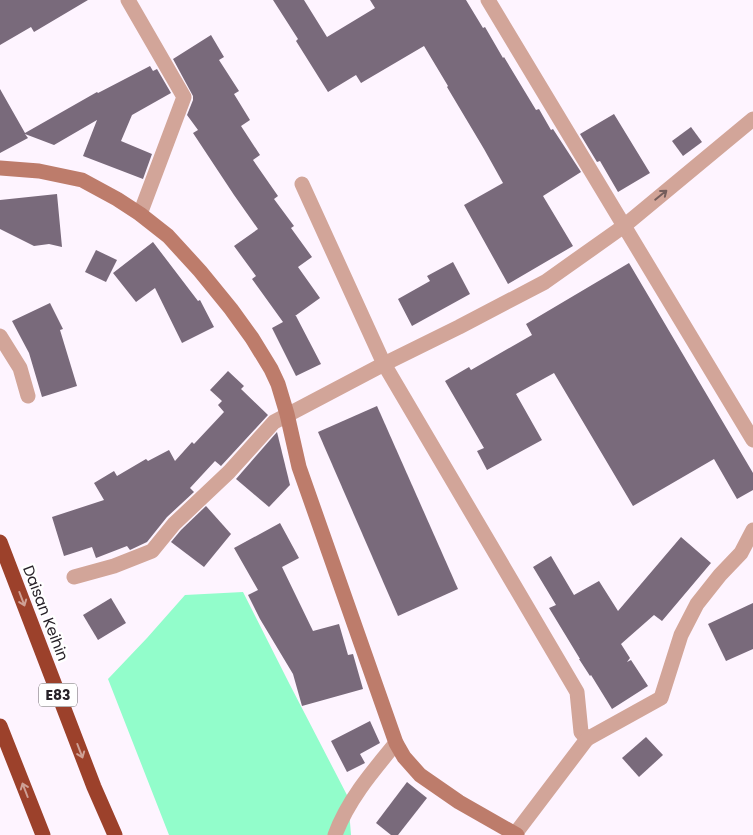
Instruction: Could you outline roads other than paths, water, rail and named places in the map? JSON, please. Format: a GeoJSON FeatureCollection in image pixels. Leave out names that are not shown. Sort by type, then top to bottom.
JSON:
{"type":"FeatureCollection","features":[{"type":"Feature","properties":{"kind":"highway","name":"Daisan Keihin"},"geometry":{"type":"LineString","coordinates":[[2,548],[114,835]]}},
{"type":"Feature","properties":{"kind":"highway"},"geometry":{"type":"LineString","coordinates":[[0,726],[43,835]]}},
{"type":"Feature","properties":{"kind":"street"},"geometry":{"type":"LineString","coordinates":[[128,0],[184,97],[140,214]]}},
{"type":"Feature","properties":{"kind":"street"},"geometry":{"type":"LineString","coordinates":[[488,0],[753,440]]}},
{"type":"Feature","properties":{"kind":"street"},"geometry":{"type":"LineString","coordinates":[[74,577],[114,566],[152,551],[174,524],[229,472],[274,422],[545,282],[624,226],[753,119]]}},
{"type":"Feature","properties":{"kind":"street"},"geometry":{"type":"LineString","coordinates":[[0,168],[39,171],[82,180],[117,198],[168,236],[231,309],[271,368],[278,384],[300,467],[396,743],[420,775],[459,802],[516,834],[587,739],[661,698],[681,635],[697,604],[720,575],[741,553],[753,530]]}},
{"type":"Feature","properties":{"kind":"street"},"geometry":{"type":"LineString","coordinates":[[302,184],[384,364],[577,692],[581,732],[587,739]]}},
{"type":"Feature","properties":{"kind":"street"},"geometry":{"type":"LineString","coordinates":[[0,336],[20,368],[28,396]]}},
{"type":"Feature","properties":{"kind":"street"},"geometry":{"type":"LineString","coordinates":[[335,835],[340,822],[362,784],[396,743]]}}]}
